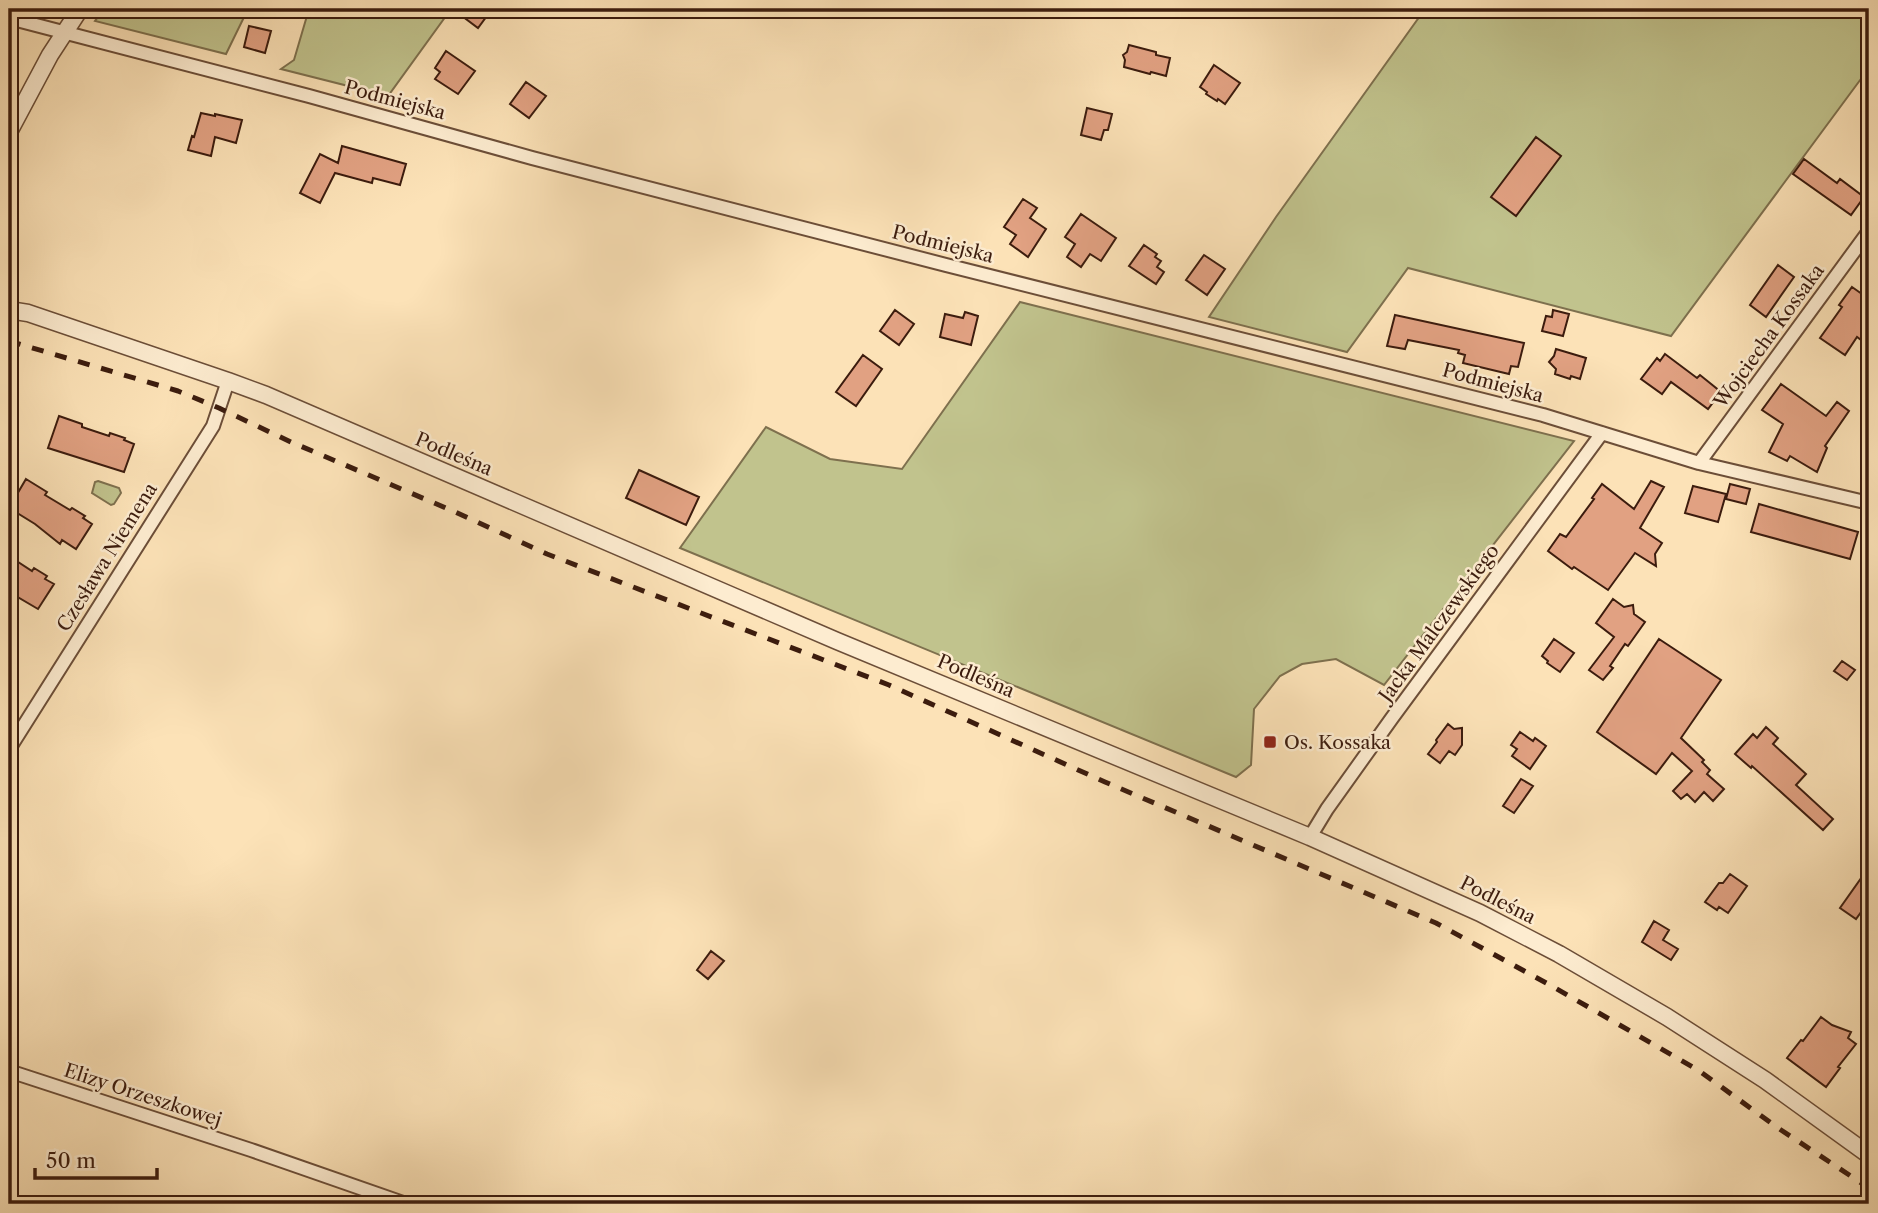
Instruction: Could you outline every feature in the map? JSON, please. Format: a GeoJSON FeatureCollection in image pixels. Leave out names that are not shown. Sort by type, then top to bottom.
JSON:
{"type":"FeatureCollection","features":[{"type":"Feature","properties":{"kind":"street"},"geometry":{"type":"LineString","coordinates":[[9,132],[80,9]]}},
{"type":"Feature","properties":{"kind":"street","name":"Podmiejska"},"geometry":{"type":"LineString","coordinates":[[9,18],[309,96],[532,158],[1543,415],[1699,463],[1869,503]]}},
{"type":"Feature","properties":{"kind":"street","name":"Wojciecha Kossaka"},"geometry":{"type":"LineString","coordinates":[[1699,463],[1869,231]]}},
{"type":"Feature","properties":{"kind":"street","name":"Podleśna"},"geometry":{"type":"LineString","coordinates":[[9,298],[28,313]]}},
{"type":"Feature","properties":{"kind":"street","name":"Podleśna"},"geometry":{"type":"LineString","coordinates":[[9,310],[28,313],[228,381],[298,409],[837,641],[1310,837],[1437,893],[1559,954],[1667,1017],[1776,1087],[1869,1155]]}},
{"type":"Feature","properties":{"kind":"street","name":"Czesława Niemena"},"geometry":{"type":"LineString","coordinates":[[9,749],[214,426],[228,381]]}},
{"type":"Feature","properties":{"kind":"street","name":"Jacka Malczewskiego"},"geometry":{"type":"LineString","coordinates":[[1310,837],[1392,718],[1602,433]]}},
{"type":"Feature","properties":{"kind":"street","name":"Elizy Orzeszkowej"},"geometry":{"type":"LineString","coordinates":[[9,1071],[406,1204]]}},
{"type":"Feature","properties":{"kind":"green space"},"geometry":{"type":"Polygon","coordinates":[[[104,9],[248,9],[226,54],[95,21],[104,9]]]}},
{"type":"Feature","properties":{"kind":"green space"},"geometry":{"type":"Polygon","coordinates":[[[309,9],[451,9],[388,96],[281,69],[294,60],[309,9]]]}},
{"type":"Feature","properties":{"kind":"green space"},"geometry":{"type":"Polygon","coordinates":[[[1425,9],[1869,9],[1869,68],[1671,336],[1408,268],[1347,352],[1209,317],[1276,217],[1425,9]]]}},
{"type":"Feature","properties":{"kind":"green space"},"geometry":{"type":"Polygon","coordinates":[[[1020,302],[1574,441],[1384,685],[1336,659],[1302,664],[1280,676],[1254,709],[1251,765],[1236,777],[680,548],[766,427],[830,459],[902,469],[1020,302]]]}},
{"type":"Feature","properties":{"kind":"green space"},"geometry":{"type":"Polygon","coordinates":[[[95,482],[119,488],[121,493],[114,504],[111,505],[92,493],[95,482]]]}},
{"type":"Feature","properties":{"kind":"building"},"geometry":{"type":"Polygon","coordinates":[[[467,9],[492,9],[478,28],[462,16],[467,9]]]}},
{"type":"Feature","properties":{"kind":"building"},"geometry":{"type":"Polygon","coordinates":[[[249,26],[271,31],[265,53],[244,47],[249,26]]]}},
{"type":"Feature","properties":{"kind":"building"},"geometry":{"type":"Polygon","coordinates":[[[1129,45],[1170,58],[1166,76],[1124,67],[1123,55],[1129,45]]]}},
{"type":"Feature","properties":{"kind":"building"},"geometry":{"type":"Polygon","coordinates":[[[446,51],[475,71],[458,94],[435,79],[440,72],[435,68],[446,51]]]}},
{"type":"Feature","properties":{"kind":"building"},"geometry":{"type":"Polygon","coordinates":[[[1214,65],[1240,83],[1225,104],[1206,94],[1200,87],[1214,65]]]}},
{"type":"Feature","properties":{"kind":"building"},"geometry":{"type":"Polygon","coordinates":[[[526,82],[546,96],[529,118],[510,104],[526,82]]]}},
{"type":"Feature","properties":{"kind":"building"},"geometry":{"type":"Polygon","coordinates":[[[1087,108],[1112,114],[1108,130],[1104,130],[1101,140],[1081,135],[1087,108]]]}},
{"type":"Feature","properties":{"kind":"building"},"geometry":{"type":"Polygon","coordinates":[[[201,113],[242,120],[236,143],[215,137],[211,156],[188,150],[201,113]]]}},
{"type":"Feature","properties":{"kind":"building"},"geometry":{"type":"Polygon","coordinates":[[[1536,137],[1561,156],[1516,216],[1491,197],[1536,137]]]}},
{"type":"Feature","properties":{"kind":"building"},"geometry":{"type":"Polygon","coordinates":[[[342,146],[406,164],[400,185],[373,178],[372,183],[335,173],[320,203],[300,193],[320,154],[338,163],[342,146]]]}},
{"type":"Feature","properties":{"kind":"building"},"geometry":{"type":"Polygon","coordinates":[[[1804,159],[1837,183],[1840,179],[1864,197],[1851,215],[1793,174],[1804,159]]]}},
{"type":"Feature","properties":{"kind":"building"},"geometry":{"type":"Polygon","coordinates":[[[1023,199],[1037,208],[1030,218],[1046,229],[1028,257],[1010,244],[1016,235],[1004,227],[1023,199]]]}},
{"type":"Feature","properties":{"kind":"building"},"geometry":{"type":"Polygon","coordinates":[[[1081,214],[1116,238],[1101,261],[1090,254],[1081,267],[1067,257],[1075,244],[1065,237],[1081,214]]]}},
{"type":"Feature","properties":{"kind":"building"},"geometry":{"type":"Polygon","coordinates":[[[1144,245],[1157,254],[1155,257],[1161,261],[1157,267],[1164,272],[1156,284],[1129,266],[1144,245]]]}},
{"type":"Feature","properties":{"kind":"building"},"geometry":{"type":"Polygon","coordinates":[[[1204,255],[1225,269],[1207,295],[1186,280],[1204,255]]]}},
{"type":"Feature","properties":{"kind":"building"},"geometry":{"type":"Polygon","coordinates":[[[1778,265],[1794,277],[1766,317],[1750,305],[1778,265]]]}},
{"type":"Feature","properties":{"kind":"building"},"geometry":{"type":"Polygon","coordinates":[[[1852,287],[1869,299],[1869,346],[1857,337],[1845,355],[1820,338],[1842,307],[1839,305],[1852,287]]]}},
{"type":"Feature","properties":{"kind":"building"},"geometry":{"type":"Polygon","coordinates":[[[895,310],[914,324],[899,345],[880,331],[895,310]]]}},
{"type":"Feature","properties":{"kind":"building"},"geometry":{"type":"Polygon","coordinates":[[[1553,310],[1569,314],[1563,336],[1542,331],[1546,316],[1552,317],[1553,310]]]}},
{"type":"Feature","properties":{"kind":"building"},"geometry":{"type":"Polygon","coordinates":[[[965,312],[978,316],[971,345],[940,337],[945,314],[963,318],[965,312]]]}},
{"type":"Feature","properties":{"kind":"building"},"geometry":{"type":"Polygon","coordinates":[[[1395,315],[1524,343],[1518,367],[1511,366],[1509,374],[1463,363],[1465,355],[1458,353],[1459,350],[1408,340],[1405,349],[1387,346],[1395,315]]]}},
{"type":"Feature","properties":{"kind":"building"},"geometry":{"type":"Polygon","coordinates":[[[1556,349],[1586,358],[1580,379],[1555,374],[1556,369],[1549,362],[1556,349]]]}},
{"type":"Feature","properties":{"kind":"building"},"geometry":{"type":"Polygon","coordinates":[[[1665,354],[1697,378],[1700,375],[1721,392],[1708,409],[1671,382],[1662,394],[1641,379],[1657,358],[1660,361],[1665,354]]]}},
{"type":"Feature","properties":{"kind":"building"},"geometry":{"type":"Polygon","coordinates":[[[863,355],[882,369],[856,406],[836,392],[863,355]]]}},
{"type":"Feature","properties":{"kind":"building"},"geometry":{"type":"Polygon","coordinates":[[[1781,384],[1826,416],[1837,402],[1849,411],[1825,446],[1827,448],[1817,472],[1790,456],[1787,461],[1769,452],[1783,424],[1762,410],[1781,384]]]}},
{"type":"Feature","properties":{"kind":"building"},"geometry":{"type":"Polygon","coordinates":[[[59,416],[109,436],[110,433],[125,438],[124,440],[134,444],[124,472],[48,448],[59,416]]]}},
{"type":"Feature","properties":{"kind":"building"},"geometry":{"type":"Polygon","coordinates":[[[639,470],[699,497],[686,525],[626,498],[639,470]]]}},
{"type":"Feature","properties":{"kind":"building"},"geometry":{"type":"Polygon","coordinates":[[[26,479],[47,492],[45,495],[85,516],[83,518],[92,524],[76,549],[62,540],[60,544],[9,508],[26,479]]]}},
{"type":"Feature","properties":{"kind":"building"},"geometry":{"type":"Polygon","coordinates":[[[1651,481],[1664,487],[1640,528],[1662,543],[1655,554],[1656,566],[1635,553],[1608,590],[1548,551],[1560,534],[1566,537],[1602,484],[1634,509],[1651,481]]]}},
{"type":"Feature","properties":{"kind":"building"},"geometry":{"type":"Polygon","coordinates":[[[1730,484],[1750,489],[1746,504],[1726,499],[1730,484]]]}},
{"type":"Feature","properties":{"kind":"building"},"geometry":{"type":"Polygon","coordinates":[[[1693,486],[1726,494],[1718,522],[1685,513],[1693,486]]]}},
{"type":"Feature","properties":{"kind":"building"},"geometry":{"type":"Polygon","coordinates":[[[1759,504],[1858,532],[1850,559],[1751,532],[1759,504]]]}},
{"type":"Feature","properties":{"kind":"building"},"geometry":{"type":"Polygon","coordinates":[[[9,556],[32,571],[34,568],[47,576],[45,579],[54,584],[38,609],[9,589],[9,556]]]}},
{"type":"Feature","properties":{"kind":"building"},"geometry":{"type":"Polygon","coordinates":[[[1613,599],[1624,607],[1633,605],[1634,614],[1645,622],[1628,646],[1625,644],[1610,666],[1613,668],[1603,680],[1589,670],[1614,637],[1596,623],[1613,599]]]}},
{"type":"Feature","properties":{"kind":"building"},"geometry":{"type":"Polygon","coordinates":[[[1554,639],[1574,653],[1560,672],[1542,656],[1554,639]]]}},
{"type":"Feature","properties":{"kind":"building"},"geometry":{"type":"Polygon","coordinates":[[[1659,639],[1721,680],[1681,738],[1704,760],[1702,762],[1710,770],[1707,774],[1724,789],[1713,801],[1704,792],[1695,802],[1687,794],[1681,799],[1673,791],[1692,771],[1672,753],[1656,774],[1597,732],[1659,639]]]}},
{"type":"Feature","properties":{"kind":"building"},"geometry":{"type":"Polygon","coordinates":[[[1842,661],[1855,670],[1847,680],[1834,671],[1842,661]]]}},
{"type":"Feature","properties":{"kind":"building"},"geometry":{"type":"Polygon","coordinates":[[[1448,724],[1454,729],[1462,728],[1462,745],[1455,755],[1449,751],[1440,763],[1428,754],[1448,724]]]}},
{"type":"Feature","properties":{"kind":"building"},"geometry":{"type":"Polygon","coordinates":[[[1766,727],[1778,738],[1773,744],[1806,774],[1796,785],[1833,819],[1823,830],[1735,754],[1753,734],[1757,738],[1766,727]]]}},
{"type":"Feature","properties":{"kind":"building"},"geometry":{"type":"Polygon","coordinates":[[[1520,732],[1546,746],[1530,769],[1512,756],[1517,749],[1511,745],[1520,732]]]}},
{"type":"Feature","properties":{"kind":"building"},"geometry":{"type":"Polygon","coordinates":[[[1521,779],[1533,786],[1514,813],[1503,806],[1521,779]]]}},
{"type":"Feature","properties":{"kind":"building"},"geometry":{"type":"Polygon","coordinates":[[[1869,867],[1869,901],[1856,919],[1840,908],[1869,867]]]}},
{"type":"Feature","properties":{"kind":"building"},"geometry":{"type":"Polygon","coordinates":[[[1730,874],[1747,886],[1728,913],[1705,902],[1719,883],[1723,883],[1730,874]]]}},
{"type":"Feature","properties":{"kind":"building"},"geometry":{"type":"Polygon","coordinates":[[[1654,921],[1669,930],[1663,940],[1678,949],[1671,960],[1642,942],[1654,921]]]}},
{"type":"Feature","properties":{"kind":"building"},"geometry":{"type":"Polygon","coordinates":[[[711,951],[724,961],[708,979],[697,970],[711,951]]]}},
{"type":"Feature","properties":{"kind":"building"},"geometry":{"type":"Polygon","coordinates":[[[1821,1017],[1832,1025],[1851,1032],[1848,1038],[1856,1044],[1826,1087],[1787,1058],[1821,1017]]]}},
{"type":"Feature","properties":{"kind":"railway"},"geometry":{"type":"LineString","coordinates":[[9,341],[178,391],[547,554],[889,685],[1105,782],[1436,923],[1698,1070],[1778,1128],[1869,1188]]}},
{"type":"Feature","properties":{"kind":"place","name":"Os. Kossaka"},"geometry":{"type":"Point","coordinates":[1270,742]}}]}
